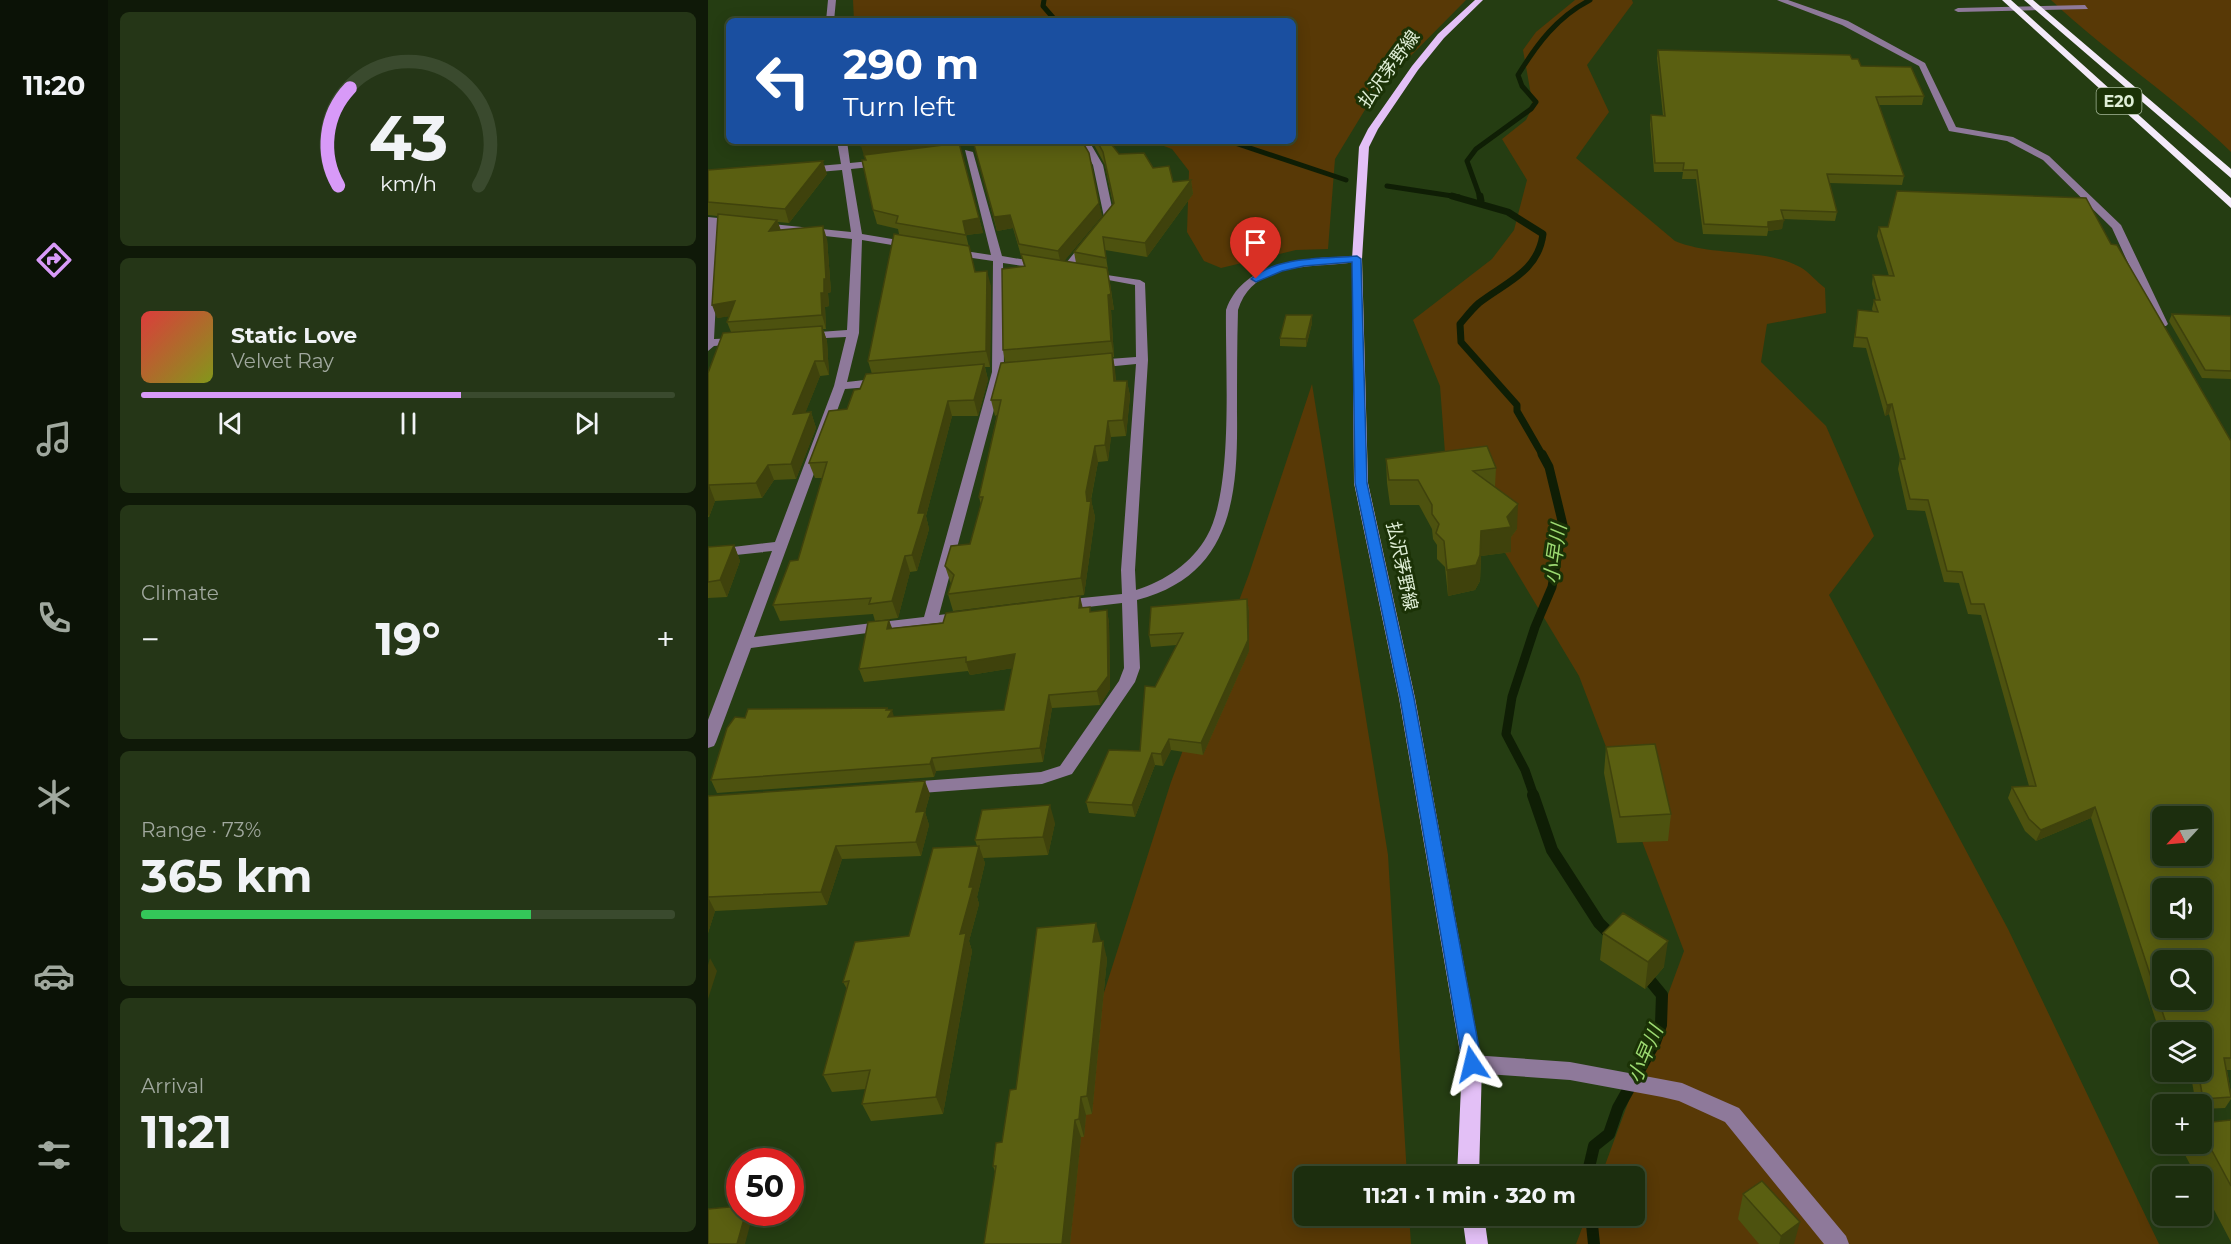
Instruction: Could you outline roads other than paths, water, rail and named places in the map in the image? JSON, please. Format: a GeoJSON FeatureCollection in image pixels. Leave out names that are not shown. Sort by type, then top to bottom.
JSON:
{"type":"FeatureCollection","features":[{"type":"Feature","properties":{"kind":"highway","name":"E20"},"geometry":{"type":"LineString","coordinates":[[2006,0],[2231,204]]}},
{"type":"Feature","properties":{"kind":"highway","name":"E20"},"geometry":{"type":"LineString","coordinates":[[2028,0],[2231,176]]}},
{"type":"Feature","properties":{"kind":"main road","name":"払沢茅野線"},"geometry":{"type":"LineString","coordinates":[[1468,1166],[1472,1064],[1407,698],[1361,483],[1357,259],[1364,147],[1373,129],[1441,36],[1479,0]]}},
{"type":"Feature","properties":{"kind":"main road"},"geometry":{"type":"LineString","coordinates":[[1475,1226],[1477,1244]]}},
{"type":"Feature","properties":{"kind":"street"},"geometry":{"type":"LineString","coordinates":[[830,18],[832,0]]}},
{"type":"Feature","properties":{"kind":"street"},"geometry":{"type":"LineString","coordinates":[[1781,0],[1845,23],[1922,65],[1952,129],[2010,139],[2046,158],[2117,227],[2150,296],[2154,310],[2166,330]]}},
{"type":"Feature","properties":{"kind":"street"},"geometry":{"type":"LineString","coordinates":[[1958,10],[2085,8]]}},
{"type":"Feature","properties":{"kind":"street"},"geometry":{"type":"LineString","coordinates":[[708,742],[747,643],[780,546],[840,386],[853,333],[857,236],[842,144]]}},
{"type":"Feature","properties":{"kind":"street"},"geometry":{"type":"LineString","coordinates":[[1066,269],[1109,217],[1098,165],[1086,144]]}},
{"type":"Feature","properties":{"kind":"street"},"geometry":{"type":"LineString","coordinates":[[930,622],[998,372],[998,260],[968,152]]}},
{"type":"Feature","properties":{"kind":"street"},"geometry":{"type":"LineString","coordinates":[[800,171],[890,162]]}},
{"type":"Feature","properties":{"kind":"street"},"geometry":{"type":"LineString","coordinates":[[758,339],[709,344],[711,220],[857,236],[927,248]]}},
{"type":"Feature","properties":{"kind":"street"},"geometry":{"type":"LineString","coordinates":[[887,789],[1042,778],[1066,770],[1127,682],[1132,668],[1131,596],[1128,570],[1142,360],[1143,320],[1140,283],[1066,269],[939,250]]}},
{"type":"Feature","properties":{"kind":"street"},"geometry":{"type":"LineString","coordinates":[[1048,606],[1131,596],[1160,587],[1184,573],[1202,556],[1222,519],[1230,485],[1232,310],[1239,292],[1256,279],[1279,268],[1304,263],[1357,259]]}},
{"type":"Feature","properties":{"kind":"street"},"geometry":{"type":"LineString","coordinates":[[793,337],[853,333]]}},
{"type":"Feature","properties":{"kind":"street"},"geometry":{"type":"LineString","coordinates":[[1087,365],[1142,360]]}},
{"type":"Feature","properties":{"kind":"street"},"geometry":{"type":"LineString","coordinates":[[840,386],[897,381]]}},
{"type":"Feature","properties":{"kind":"street"},"geometry":{"type":"LineString","coordinates":[[708,554],[780,546]]}},
{"type":"Feature","properties":{"kind":"street"},"geometry":{"type":"LineString","coordinates":[[747,643],[977,616]]}},
{"type":"Feature","properties":{"kind":"street"},"geometry":{"type":"LineString","coordinates":[[1472,1064],[1570,1071],[1662,1088],[1682,1092],[1732,1115],[1838,1244]]}},
{"type":"Feature","properties":{"kind":"waterway"},"geometry":{"type":"LineString","coordinates":[[1044,0],[1043,6],[1053,18]]}},
{"type":"Feature","properties":{"kind":"waterway","name":"小早川"},"geometry":{"type":"LineString","coordinates":[[1480,197],[1467,161],[1476,149],[1531,109],[1536,102],[1522,86],[1518,75],[1549,32],[1578,7],[1590,0]]}},
{"type":"Feature","properties":{"kind":"waterway"},"geometry":{"type":"LineString","coordinates":[[1238,144],[1346,180]]}},
{"type":"Feature","properties":{"kind":"waterway"},"geometry":{"type":"LineString","coordinates":[[1387,186],[1459,197]]}},
{"type":"Feature","properties":{"kind":"waterway","name":"小早川"},"geometry":{"type":"LineString","coordinates":[[1452,196],[1508,212],[1543,234],[1540,247],[1528,267],[1479,303],[1460,324],[1461,342],[1517,405],[1517,411],[1543,456]]}},
{"type":"Feature","properties":{"kind":"waterway","name":"小早川"},"geometry":{"type":"LineString","coordinates":[[1480,196],[1481,201]]}},
{"type":"Feature","properties":{"kind":"waterway","name":"小早川"},"geometry":{"type":"LineString","coordinates":[[1534,796],[1525,770],[1506,734],[1512,697],[1535,627],[1552,587],[1563,525],[1549,467],[1542,454]]}},
{"type":"Feature","properties":{"kind":"waterway","name":"小早川"},"geometry":{"type":"LineString","coordinates":[[1533,795],[1552,850],[1599,923],[1613,937]]}},
{"type":"Feature","properties":{"kind":"waterway","name":"小早川"},"geometry":{"type":"LineString","coordinates":[[1589,1166],[1594,1146],[1609,1134],[1618,1108],[1655,1042],[1661,1025],[1662,995],[1643,972]]}},
{"type":"Feature","properties":{"kind":"waterway","name":"小早川"},"geometry":{"type":"LineString","coordinates":[[1592,1226],[1594,1244]]}}]}
